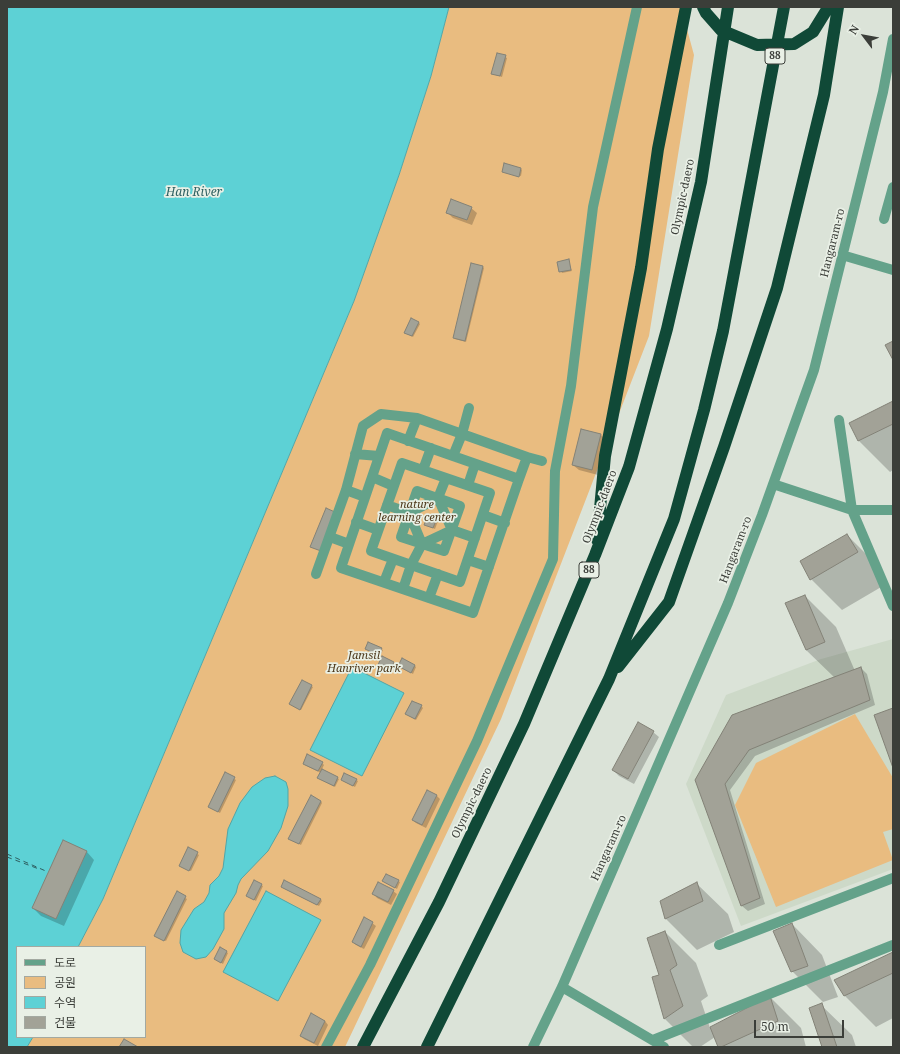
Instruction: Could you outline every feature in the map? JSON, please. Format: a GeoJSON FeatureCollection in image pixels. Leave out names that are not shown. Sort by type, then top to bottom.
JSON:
{"type":"FeatureCollection","features":[{"type":"Feature","properties":{"kind":"highway"},"geometry":{"type":"LineString","coordinates":[[595,555],[605,456],[641,268],[658,149],[686,7]]}},
{"type":"Feature","properties":{"kind":"highway"},"geometry":{"type":"LineString","coordinates":[[703,7],[706,13],[721,30],[757,45],[794,44],[813,32],[827,7]]}},
{"type":"Feature","properties":{"kind":"highway","name":"Olympic-daero"},"geometry":{"type":"LineString","coordinates":[[363,1047],[439,902],[524,724],[630,467],[667,329],[701,182],[728,7]]}},
{"type":"Feature","properties":{"kind":"highway","name":"88"},"geometry":{"type":"LineString","coordinates":[[427,1047],[609,679],[676,512],[704,410],[723,331],[784,7]]}},
{"type":"Feature","properties":{"kind":"highway"},"geometry":{"type":"LineString","coordinates":[[609,679],[669,602],[724,447],[777,288],[824,95],[838,7]]}},
{"type":"Feature","properties":{"kind":"street"},"geometry":{"type":"LineString","coordinates":[[326,1047],[370,964],[473,748],[553,559],[555,471],[562,426],[571,386],[593,207],[637,7]]}},
{"type":"Feature","properties":{"kind":"street","name":"Hangaram-ro"},"geometry":{"type":"LineString","coordinates":[[533,1047],[562,987],[728,603],[814,370],[883,92],[893,39]]}},
{"type":"Feature","properties":{"kind":"street"},"geometry":{"type":"LineString","coordinates":[[884,219],[893,186]]}},
{"type":"Feature","properties":{"kind":"street"},"geometry":{"type":"LineString","coordinates":[[842,255],[893,270]]}},
{"type":"Feature","properties":{"kind":"street"},"geometry":{"type":"LineString","coordinates":[[453,456],[462,434],[469,408]]}},
{"type":"Feature","properties":{"kind":"street"},"geometry":{"type":"LineString","coordinates":[[316,574],[346,490],[364,426],[381,414],[417,418],[528,457],[542,460]]}},
{"type":"Feature","properties":{"kind":"street"},"geometry":{"type":"LineString","coordinates":[[408,441],[417,418]]}},
{"type":"Feature","properties":{"kind":"street"},"geometry":{"type":"LineString","coordinates":[[839,420],[852,510],[893,606]]}},
{"type":"Feature","properties":{"kind":"street"},"geometry":{"type":"LineString","coordinates":[[519,479],[387,434],[341,568],[473,613],[528,457]]}},
{"type":"Feature","properties":{"kind":"street"},"geometry":{"type":"LineString","coordinates":[[423,470],[431,448]]}},
{"type":"Feature","properties":{"kind":"street"},"geometry":{"type":"LineString","coordinates":[[355,454],[380,456]]}},
{"type":"Feature","properties":{"kind":"street"},"geometry":{"type":"LineString","coordinates":[[402,463],[423,470],[490,493],[460,582],[371,551],[402,463]]}},
{"type":"Feature","properties":{"kind":"street"},"geometry":{"type":"LineString","coordinates":[[468,485],[475,464]]}},
{"type":"Feature","properties":{"kind":"street"},"geometry":{"type":"LineString","coordinates":[[372,477],[394,486]]}},
{"type":"Feature","properties":{"kind":"street"},"geometry":{"type":"LineString","coordinates":[[409,513],[438,498],[446,478]]}},
{"type":"Feature","properties":{"kind":"street"},"geometry":{"type":"LineString","coordinates":[[773,484],[852,510],[893,510]]}},
{"type":"Feature","properties":{"kind":"street"},"geometry":{"type":"LineString","coordinates":[[346,490],[365,497]]}},
{"type":"Feature","properties":{"kind":"street"},"geometry":{"type":"LineString","coordinates":[[417,491],[438,498],[460,506],[444,551],[401,536],[417,491]]}},
{"type":"Feature","properties":{"kind":"street"},"geometry":{"type":"LineString","coordinates":[[438,498],[452,530]]}},
{"type":"Feature","properties":{"kind":"street"},"geometry":{"type":"LineString","coordinates":[[387,505],[409,513],[422,544]]}},
{"type":"Feature","properties":{"kind":"street"},"geometry":{"type":"LineString","coordinates":[[483,516],[505,523]]}},
{"type":"Feature","properties":{"kind":"street"},"geometry":{"type":"LineString","coordinates":[[356,522],[378,530]]}},
{"type":"Feature","properties":{"kind":"street"},"geometry":{"type":"LineString","coordinates":[[403,589],[411,565],[422,544],[452,530],[475,538]]}},
{"type":"Feature","properties":{"kind":"street"},"geometry":{"type":"LineString","coordinates":[[330,537],[349,544]]}},
{"type":"Feature","properties":{"kind":"street"},"geometry":{"type":"LineString","coordinates":[[384,582],[393,558]]}},
{"type":"Feature","properties":{"kind":"street"},"geometry":{"type":"LineString","coordinates":[[468,560],[489,567]]}},
{"type":"Feature","properties":{"kind":"street"},"geometry":{"type":"LineString","coordinates":[[429,598],[438,574]]}},
{"type":"Feature","properties":{"kind":"street"},"geometry":{"type":"LineString","coordinates":[[719,945],[893,878]]}},
{"type":"Feature","properties":{"kind":"street"},"geometry":{"type":"LineString","coordinates":[[653,1040],[893,945]]}},
{"type":"Feature","properties":{"kind":"street"},"geometry":{"type":"LineString","coordinates":[[562,987],[664,1047]]}},
{"type":"Feature","properties":{"kind":"shaded area"},"geometry":{"type":"Polygon","coordinates":[[[893,639],[893,869],[741,926],[686,784],[726,695],[821,659],[893,639]]]}},
{"type":"Feature","properties":{"kind":"green space","name":"Jamsil Hanriver park"},"geometry":{"type":"Polygon","coordinates":[[[449,7],[681,7],[694,55],[649,336],[501,719],[345,1047],[27,1047],[32,1038],[146,1038],[146,946],[79,946],[103,899],[354,301],[399,175],[431,76],[449,7]]]}},
{"type":"Feature","properties":{"kind":"green space"},"geometry":{"type":"Polygon","coordinates":[[[855,714],[893,778],[893,829],[883,832],[893,860],[776,907],[735,805],[756,763],[855,714]]]}},
{"type":"Feature","properties":{"kind":"water","name":"Han River"},"geometry":{"type":"Polygon","coordinates":[[[7,7],[449,7],[431,76],[399,175],[354,301],[103,899],[79,946],[16,946],[16,1038],[32,1038],[27,1047],[7,1047],[7,7]]]}},
{"type":"Feature","properties":{"kind":"water"},"geometry":{"type":"Polygon","coordinates":[[[352,667],[404,693],[362,776],[310,750],[352,667]]]}},
{"type":"Feature","properties":{"kind":"water"},"geometry":{"type":"Polygon","coordinates":[[[275,776],[286,782],[288,789],[288,806],[281,828],[268,851],[241,879],[236,893],[224,913],[224,929],[213,949],[206,957],[196,959],[183,952],[180,943],[181,930],[194,909],[204,902],[209,893],[210,885],[219,876],[223,868],[228,829],[240,803],[252,787],[265,778],[275,776]]]}},
{"type":"Feature","properties":{"kind":"water"},"geometry":{"type":"Polygon","coordinates":[[[266,891],[321,920],[278,1001],[223,972],[266,891]]]}},
{"type":"Feature","properties":{"kind":"building"},"geometry":{"type":"Polygon","coordinates":[[[497,53],[506,55],[500,76],[491,74],[497,53]]]}},
{"type":"Feature","properties":{"kind":"building"},"geometry":{"type":"Polygon","coordinates":[[[504,163],[521,168],[519,177],[502,172],[504,163]]]}},
{"type":"Feature","properties":{"kind":"building"},"geometry":{"type":"Polygon","coordinates":[[[451,199],[472,207],[467,220],[446,213],[451,199]]]}},
{"type":"Feature","properties":{"kind":"building"},"geometry":{"type":"Polygon","coordinates":[[[569,259],[571,270],[559,272],[557,262],[569,259]]]}},
{"type":"Feature","properties":{"kind":"building"},"geometry":{"type":"Polygon","coordinates":[[[471,263],[483,266],[465,341],[453,338],[471,263]]]}},
{"type":"Feature","properties":{"kind":"building"},"geometry":{"type":"Polygon","coordinates":[[[411,318],[419,322],[412,336],[404,333],[411,318]]]}},
{"type":"Feature","properties":{"kind":"building"},"geometry":{"type":"Polygon","coordinates":[[[893,341],[893,360],[885,345],[893,341]]]}},
{"type":"Feature","properties":{"kind":"building"},"geometry":{"type":"Polygon","coordinates":[[[893,401],[893,424],[858,441],[849,423],[893,401]]]}},
{"type":"Feature","properties":{"kind":"building"},"geometry":{"type":"Polygon","coordinates":[[[581,429],[601,434],[592,470],[572,465],[581,429]]]}},
{"type":"Feature","properties":{"kind":"building"},"geometry":{"type":"Polygon","coordinates":[[[326,508],[337,513],[321,551],[310,547],[326,508]]]}},
{"type":"Feature","properties":{"kind":"building"},"geometry":{"type":"Polygon","coordinates":[[[428,515],[437,518],[433,528],[424,525],[428,515]]]}},
{"type":"Feature","properties":{"kind":"building"},"geometry":{"type":"Polygon","coordinates":[[[847,534],[858,552],[810,580],[800,561],[847,534]]]}},
{"type":"Feature","properties":{"kind":"building"},"geometry":{"type":"Polygon","coordinates":[[[805,595],[825,642],[806,650],[785,603],[805,595]]]}},
{"type":"Feature","properties":{"kind":"building"},"geometry":{"type":"Polygon","coordinates":[[[368,642],[382,648],[378,655],[365,649],[368,642]]]}},
{"type":"Feature","properties":{"kind":"building"},"geometry":{"type":"Polygon","coordinates":[[[382,656],[394,662],[390,671],[378,665],[382,656]]]}},
{"type":"Feature","properties":{"kind":"building"},"geometry":{"type":"Polygon","coordinates":[[[402,658],[415,665],[411,673],[398,666],[402,658]]]}},
{"type":"Feature","properties":{"kind":"building"},"geometry":{"type":"Polygon","coordinates":[[[861,667],[870,700],[749,750],[725,784],[760,898],[741,906],[695,780],[732,715],[861,667]]]}},
{"type":"Feature","properties":{"kind":"building"},"geometry":{"type":"Polygon","coordinates":[[[302,680],[312,685],[300,710],[289,704],[302,680]]]}},
{"type":"Feature","properties":{"kind":"building"},"geometry":{"type":"Polygon","coordinates":[[[412,701],[422,705],[415,719],[405,714],[412,701]]]}},
{"type":"Feature","properties":{"kind":"building"},"geometry":{"type":"Polygon","coordinates":[[[893,708],[893,768],[874,715],[893,708]]]}},
{"type":"Feature","properties":{"kind":"building"},"geometry":{"type":"Polygon","coordinates":[[[638,722],[654,731],[628,779],[612,770],[638,722]]]}},
{"type":"Feature","properties":{"kind":"building"},"geometry":{"type":"Polygon","coordinates":[[[307,754],[323,762],[318,771],[303,764],[307,754]]]}},
{"type":"Feature","properties":{"kind":"building"},"geometry":{"type":"Polygon","coordinates":[[[322,769],[338,777],[334,786],[317,778],[322,769]]]}},
{"type":"Feature","properties":{"kind":"building"},"geometry":{"type":"Polygon","coordinates":[[[225,772],[235,777],[218,812],[208,807],[225,772]]]}},
{"type":"Feature","properties":{"kind":"building"},"geometry":{"type":"Polygon","coordinates":[[[344,773],[357,779],[353,786],[341,780],[344,773]]]}},
{"type":"Feature","properties":{"kind":"building"},"geometry":{"type":"Polygon","coordinates":[[[427,790],[437,795],[422,825],[412,820],[427,790]]]}},
{"type":"Feature","properties":{"kind":"building"},"geometry":{"type":"Polygon","coordinates":[[[311,795],[321,801],[299,844],[288,839],[311,795]]]}},
{"type":"Feature","properties":{"kind":"building"},"geometry":{"type":"Polygon","coordinates":[[[63,840],[87,851],[56,919],[32,908],[63,840]]]}},
{"type":"Feature","properties":{"kind":"building"},"geometry":{"type":"Polygon","coordinates":[[[188,847],[198,852],[189,871],[179,866],[188,847]]]}},
{"type":"Feature","properties":{"kind":"building"},"geometry":{"type":"Polygon","coordinates":[[[386,874],[399,880],[395,888],[382,881],[386,874]]]}},
{"type":"Feature","properties":{"kind":"building"},"geometry":{"type":"Polygon","coordinates":[[[254,880],[262,884],[254,900],[246,896],[254,880]]]}},
{"type":"Feature","properties":{"kind":"building"},"geometry":{"type":"Polygon","coordinates":[[[284,880],[321,899],[317,905],[281,887],[284,880]]]}},
{"type":"Feature","properties":{"kind":"building"},"geometry":{"type":"Polygon","coordinates":[[[378,882],[394,890],[388,902],[372,894],[378,882]]]}},
{"type":"Feature","properties":{"kind":"building"},"geometry":{"type":"Polygon","coordinates":[[[697,882],[703,901],[665,919],[660,901],[697,882]]]}},
{"type":"Feature","properties":{"kind":"building"},"geometry":{"type":"Polygon","coordinates":[[[177,891],[186,896],[164,941],[154,936],[177,891]]]}},
{"type":"Feature","properties":{"kind":"building"},"geometry":{"type":"Polygon","coordinates":[[[364,917],[373,922],[361,947],[352,942],[364,917]]]}},
{"type":"Feature","properties":{"kind":"building"},"geometry":{"type":"Polygon","coordinates":[[[792,923],[808,966],[791,972],[773,931],[792,923]]]}},
{"type":"Feature","properties":{"kind":"building"},"geometry":{"type":"Polygon","coordinates":[[[665,931],[677,965],[670,970],[683,1006],[664,1019],[652,977],[659,975],[647,938],[665,931]]]}},
{"type":"Feature","properties":{"kind":"building"},"geometry":{"type":"Polygon","coordinates":[[[220,947],[227,951],[221,963],[214,959],[220,947]]]}},
{"type":"Feature","properties":{"kind":"building"},"geometry":{"type":"Polygon","coordinates":[[[893,952],[893,973],[844,996],[834,980],[893,952]]]}},
{"type":"Feature","properties":{"kind":"building"},"geometry":{"type":"Polygon","coordinates":[[[770,996],[778,1021],[718,1047],[710,1027],[770,996]]]}},
{"type":"Feature","properties":{"kind":"building"},"geometry":{"type":"Polygon","coordinates":[[[822,1003],[837,1047],[822,1047],[809,1008],[822,1003]]]}},
{"type":"Feature","properties":{"kind":"building"},"geometry":{"type":"Polygon","coordinates":[[[311,1013],[325,1021],[314,1043],[300,1036],[311,1013]]]}},
{"type":"Feature","properties":{"kind":"building"},"geometry":{"type":"Polygon","coordinates":[[[124,1039],[138,1047],[119,1047],[124,1039]]]}},
{"type":"Feature","properties":{"kind":"ferry route"},"geometry":{"type":"LineString","coordinates":[[7,854],[48,872]]}},
{"type":"Feature","properties":{"kind":"ferry route"},"geometry":{"type":"LineString","coordinates":[[7,857],[39,869]]}},
{"type":"Feature","properties":{"kind":"park label","name":"nature learning center"},"geometry":{"type":"Point","coordinates":[417,511]}}]}
